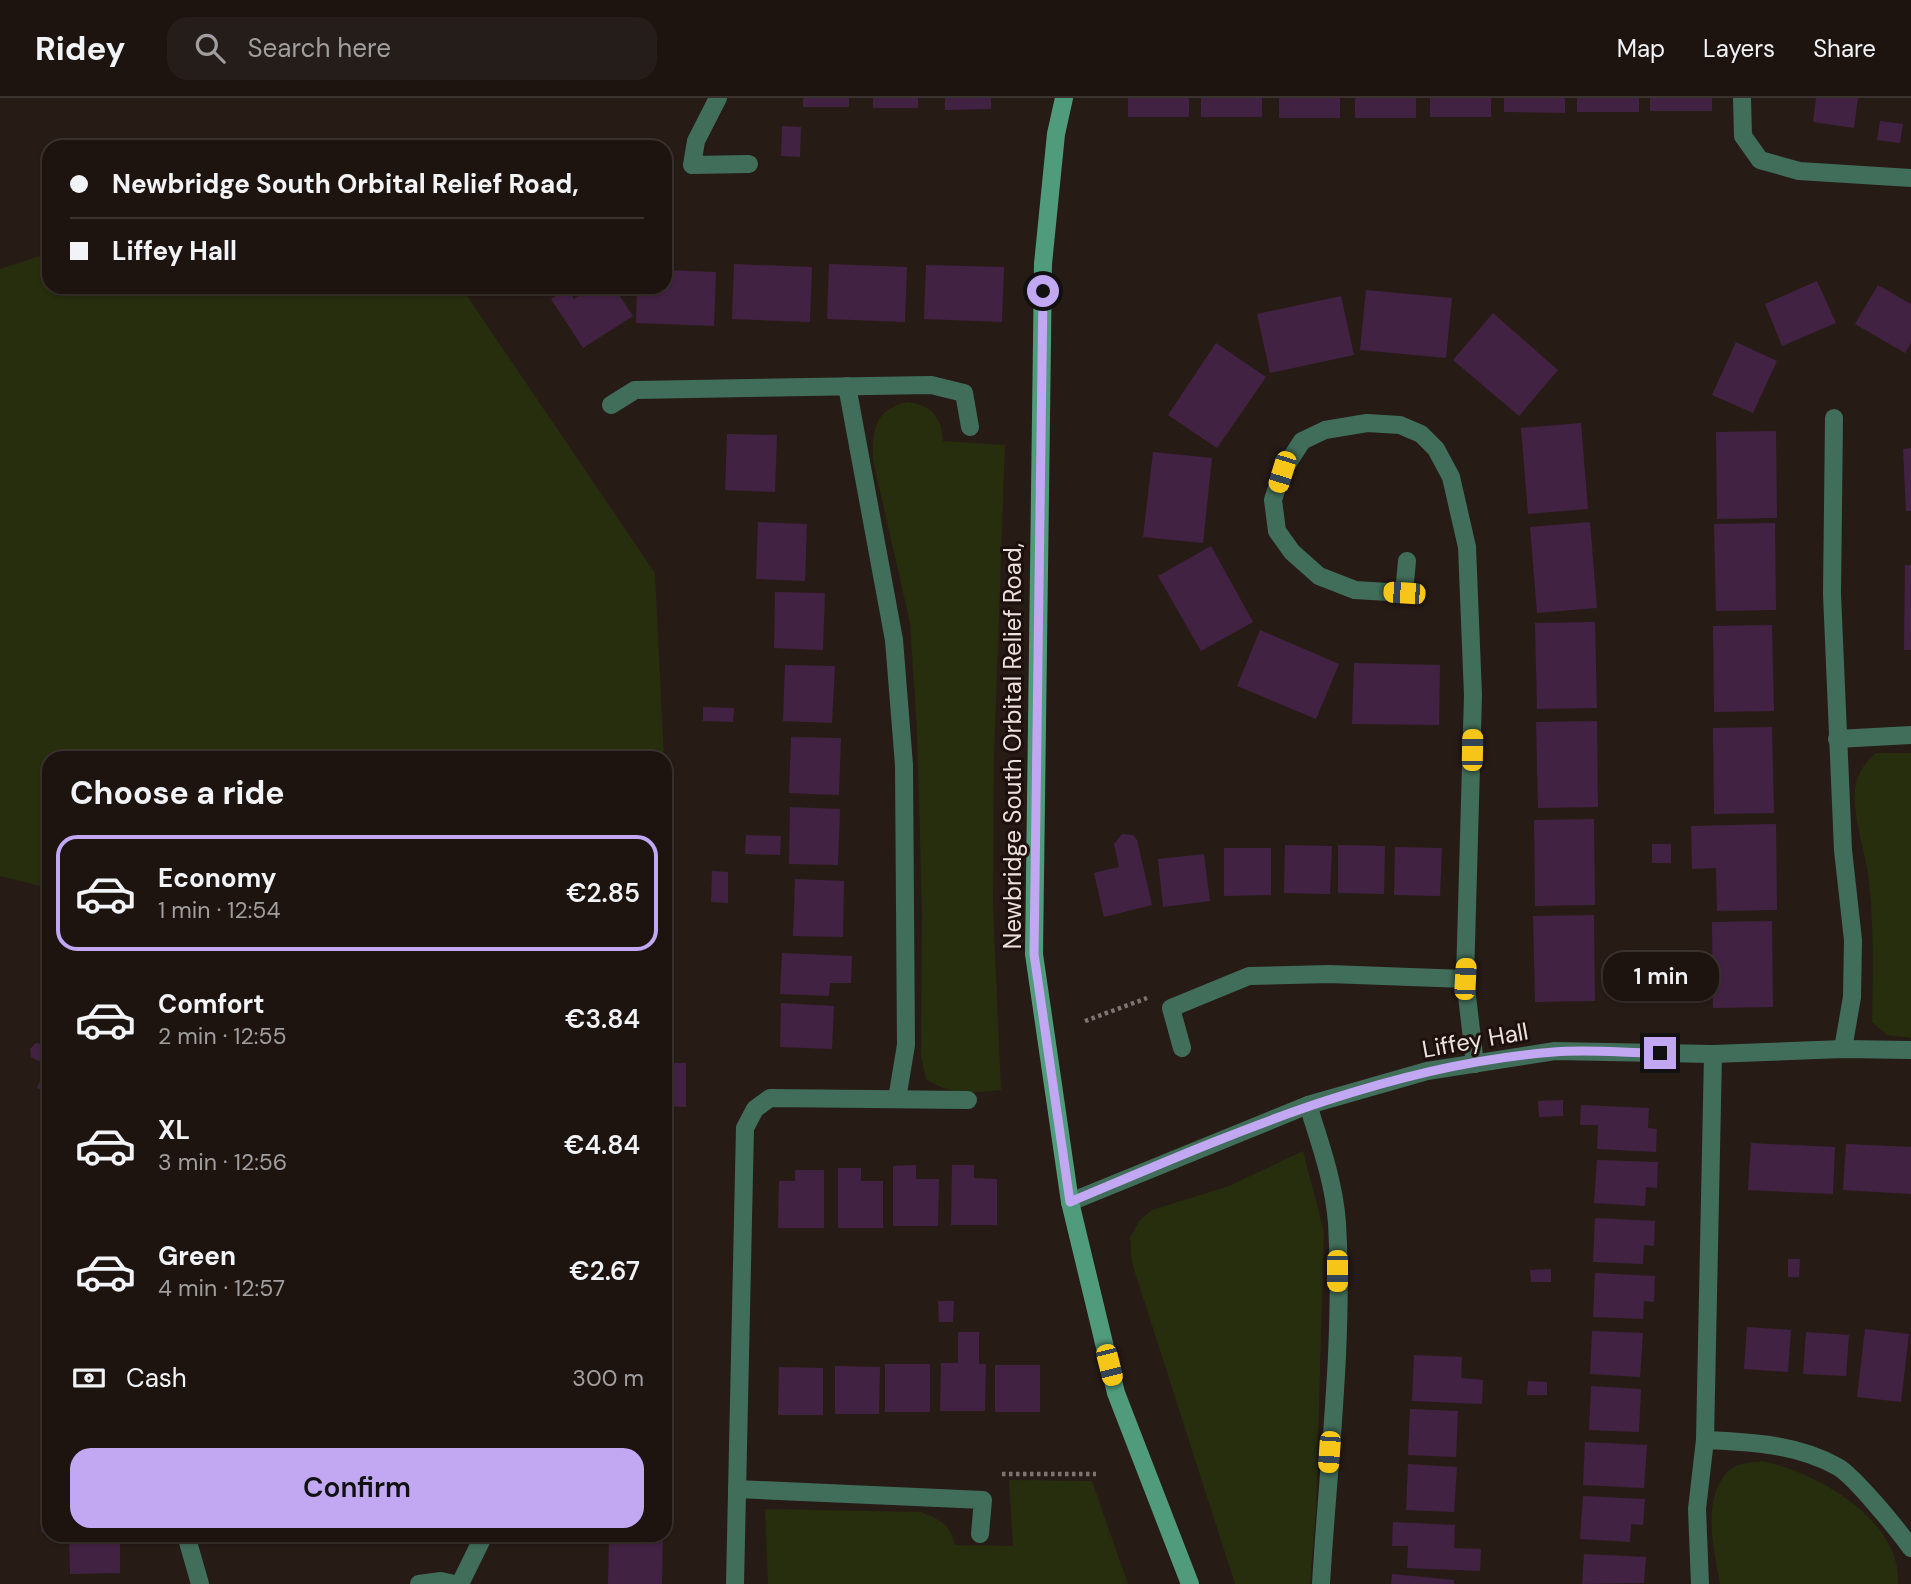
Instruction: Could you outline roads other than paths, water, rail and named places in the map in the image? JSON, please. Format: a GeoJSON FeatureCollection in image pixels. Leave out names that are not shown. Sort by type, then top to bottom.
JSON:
{"type":"FeatureCollection","features":[{"type":"Feature","properties":{"kind":"street"},"geometry":{"type":"LineString","coordinates":[[718,98],[696,141],[692,165],[749,164]]}},
{"type":"Feature","properties":{"kind":"street","name":"Newbridge South Orbital Relief Road,"},"geometry":{"type":"LineString","coordinates":[[1064,98],[1056,134],[1043,264],[1034,954],[1070,1202],[1116,1392],[1189,1584]]}},
{"type":"Feature","properties":{"kind":"street"},"geometry":{"type":"LineString","coordinates":[[1742,98],[1743,136],[1760,160],[1799,170],[1911,178]]}},
{"type":"Feature","properties":{"kind":"street"},"geometry":{"type":"LineString","coordinates":[[611,405],[635,390],[931,385],[964,393],[970,427]]}},
{"type":"Feature","properties":{"kind":"street"},"geometry":{"type":"LineString","coordinates":[[847,386],[894,640],[904,765],[906,1045],[897,1099]]}},
{"type":"Feature","properties":{"kind":"street"},"geometry":{"type":"LineString","coordinates":[[1834,418],[1832,594],[1843,850],[1853,940],[1852,997],[1843,1049]]}},
{"type":"Feature","properties":{"kind":"street"},"geometry":{"type":"LineString","coordinates":[[1406,561],[1404,593],[1355,590],[1319,576],[1292,552],[1277,531],[1273,500],[1282,472],[1303,441],[1325,430],[1367,423],[1400,425],[1421,434],[1436,449],[1451,477],[1467,547],[1473,695],[1465,979],[1475,1064]]}},
{"type":"Feature","properties":{"kind":"street"},"geometry":{"type":"LineString","coordinates":[[1838,739],[1911,735]]}},
{"type":"Feature","properties":{"kind":"street"},"geometry":{"type":"LineString","coordinates":[[1182,1048],[1171,1008],[1249,976],[1329,974],[1465,979]]}},
{"type":"Feature","properties":{"kind":"street","name":"Liffey Hall"},"geometry":{"type":"LineString","coordinates":[[1070,1202],[1308,1105],[1427,1072],[1555,1051],[1713,1054],[1843,1049],[1911,1050]]}},
{"type":"Feature","properties":{"kind":"street"},"geometry":{"type":"LineString","coordinates":[[1700,1584],[1697,1509],[1705,1440],[1713,1054]]}},
{"type":"Feature","properties":{"kind":"street"},"geometry":{"type":"LineString","coordinates":[[735,1584],[745,1128],[755,1109],[770,1098],[968,1100]]}},
{"type":"Feature","properties":{"kind":"street"},"geometry":{"type":"LineString","coordinates":[[1308,1105],[1331,1177],[1337,1222],[1338,1320],[1321,1584]]}},
{"type":"Feature","properties":{"kind":"street"},"geometry":{"type":"LineString","coordinates":[[1705,1440],[1757,1442],[1806,1452],[1841,1468],[1911,1548]]}},
{"type":"Feature","properties":{"kind":"street"},"geometry":{"type":"LineString","coordinates":[[737,1489],[983,1500],[980,1534]]}},
{"type":"Feature","properties":{"kind":"street"},"geometry":{"type":"LineString","coordinates":[[188,1542],[200,1584]]}},
{"type":"Feature","properties":{"kind":"street"},"geometry":{"type":"LineString","coordinates":[[460,1584],[481,1542]]}},
{"type":"Feature","properties":{"kind":"street"},"geometry":{"type":"LineString","coordinates":[[419,1584],[441,1581],[454,1584]]}}]}
